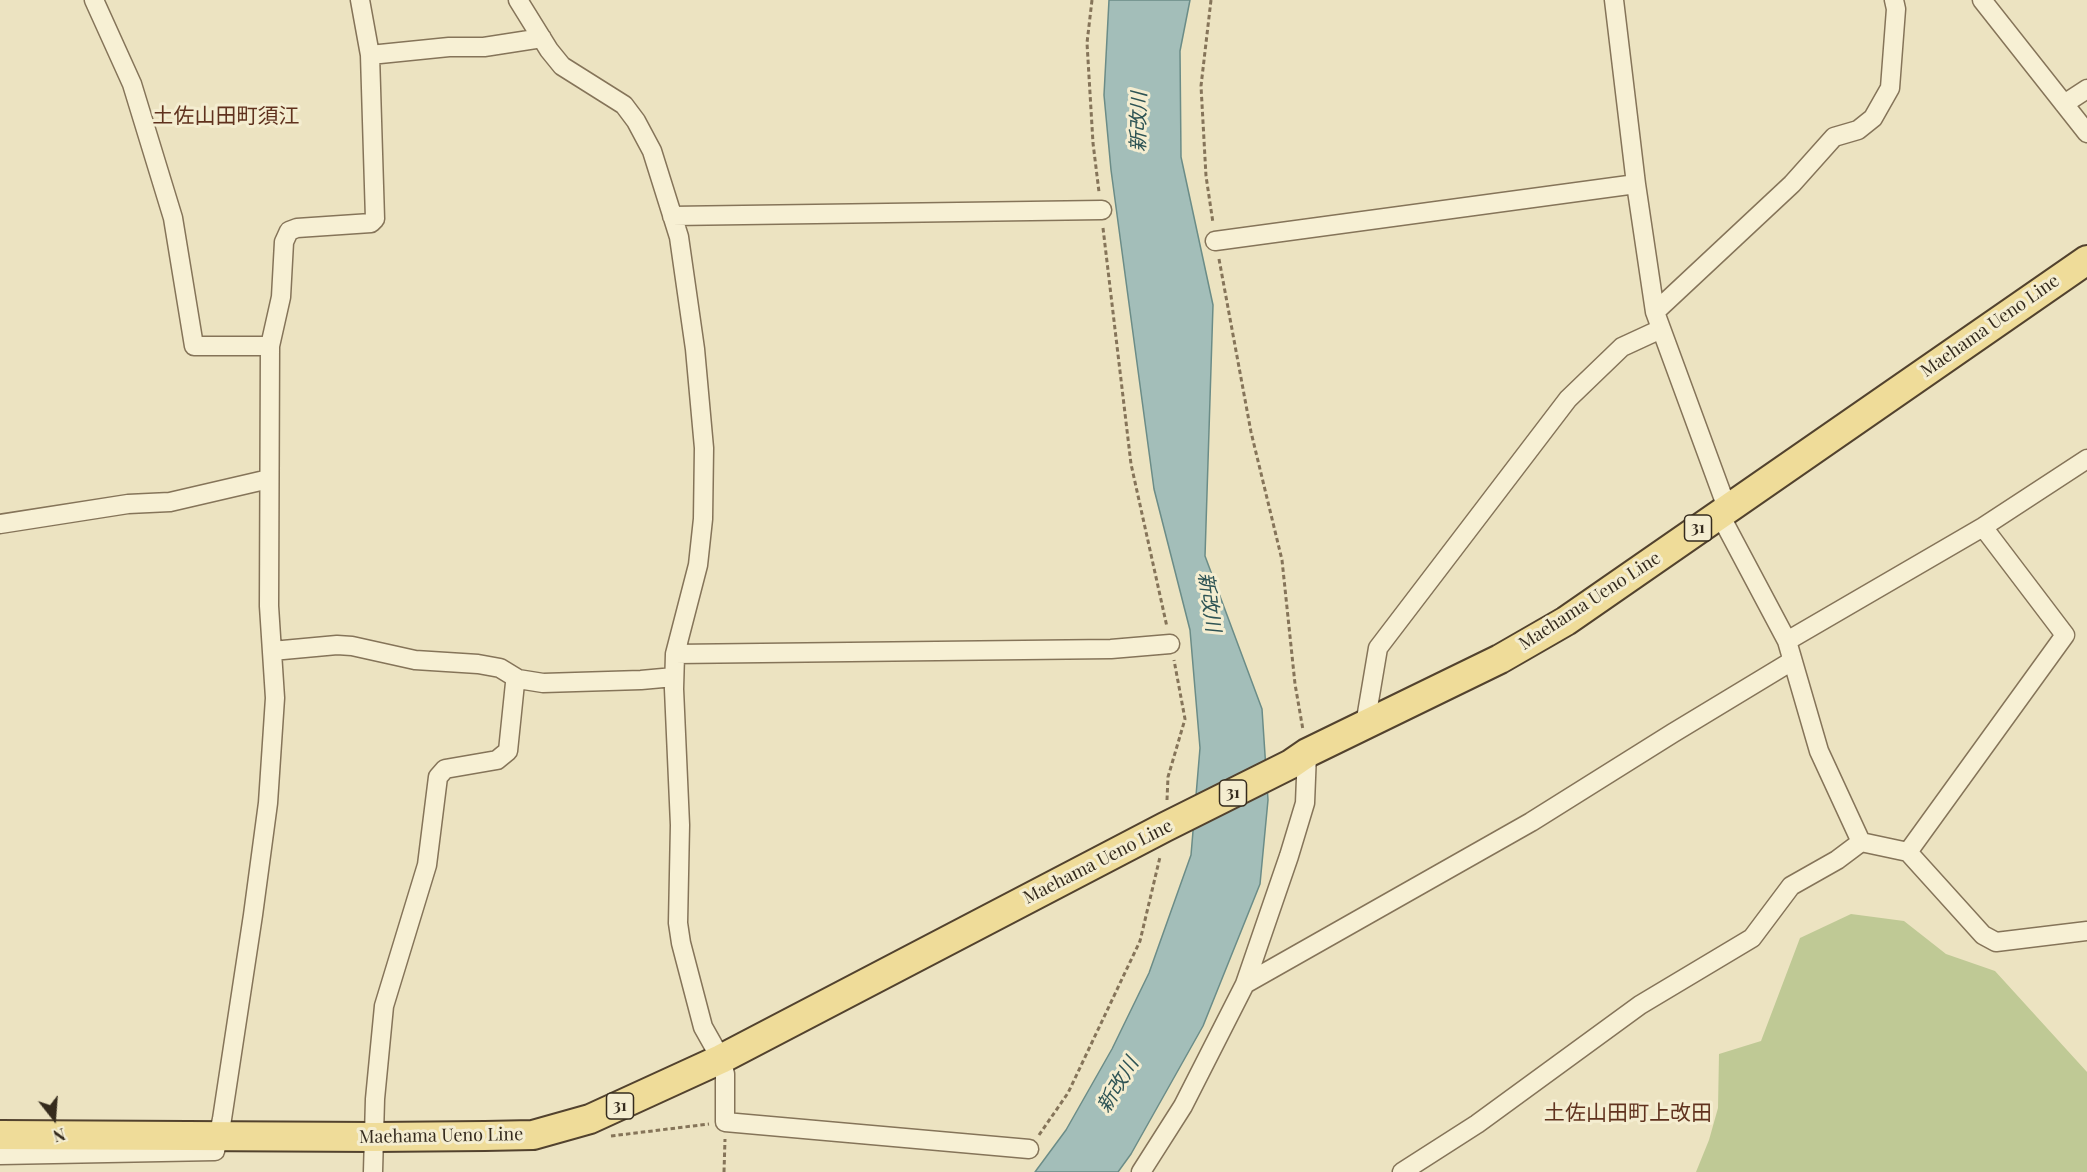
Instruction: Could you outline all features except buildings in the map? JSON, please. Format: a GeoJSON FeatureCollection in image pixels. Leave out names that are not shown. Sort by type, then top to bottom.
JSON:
{"type":"FeatureCollection","features":[{"type":"Feature","properties":{"kind":"main road","name":"Maehama Ueno Line"},"geometry":{"type":"LineString","coordinates":[[0,1135],[374,1137],[533,1134],[590,1119],[721,1059],[1299,758],[1500,658],[1566,621],[2087,260]]}},
{"type":"Feature","properties":{"kind":"street"},"geometry":{"type":"LineString","coordinates":[[94,0],[132,84],[173,218],[194,346],[270,346]]}},
{"type":"Feature","properties":{"kind":"street"},"geometry":{"type":"LineString","coordinates":[[0,1155],[215,1151],[253,915],[268,802],[275,698],[269,606],[270,346],[281,297],[284,242],[289,231],[297,228],[371,223],[375,219],[370,55],[360,0]]}},
{"type":"Feature","properties":{"kind":"street"},"geometry":{"type":"LineString","coordinates":[[518,0],[562,66],[624,105],[636,121],[652,151],[679,237],[695,349],[704,448],[703,519],[698,565],[675,654],[680,825],[680,933],[703,1027],[721,1059],[725,1074],[725,1122],[1029,1149]]}},
{"type":"Feature","properties":{"kind":"street"},"geometry":{"type":"LineString","coordinates":[[1614,0],[1636,184],[1658,321],[1723,511],[1787,641],[1819,752],[1861,842]]}},
{"type":"Feature","properties":{"kind":"street"},"geometry":{"type":"LineString","coordinates":[[1365,725],[1378,648],[1568,399],[1622,347],[1658,321],[1792,184],[1834,137],[1858,130],[1873,118],[1890,88],[1896,9],[1894,0]]}},
{"type":"Feature","properties":{"kind":"street"},"geometry":{"type":"LineString","coordinates":[[1982,0],[2087,133]]}},
{"type":"Feature","properties":{"kind":"street"},"geometry":{"type":"LineString","coordinates":[[370,55],[449,47],[484,47],[542,38]]}},
{"type":"Feature","properties":{"kind":"street"},"geometry":{"type":"LineString","coordinates":[[2064,104],[2087,89]]}},
{"type":"Feature","properties":{"kind":"street"},"geometry":{"type":"LineString","coordinates":[[1215,241],[1636,184]]}},
{"type":"Feature","properties":{"kind":"street"},"geometry":{"type":"LineString","coordinates":[[672,216],[1102,210]]}},
{"type":"Feature","properties":{"kind":"street"},"geometry":{"type":"LineString","coordinates":[[1787,641],[1983,527],[2087,459]]}},
{"type":"Feature","properties":{"kind":"street"},"geometry":{"type":"LineString","coordinates":[[0,524],[128,504],[170,502],[270,479]]}},
{"type":"Feature","properties":{"kind":"street"},"geometry":{"type":"LineString","coordinates":[[1908,852],[2065,635],[1983,527]]}},
{"type":"Feature","properties":{"kind":"street"},"geometry":{"type":"LineString","coordinates":[[675,654],[1111,650],[1170,644]]}},
{"type":"Feature","properties":{"kind":"street"},"geometry":{"type":"LineString","coordinates":[[272,651],[337,645],[352,646],[416,660],[478,664],[500,668],[518,679],[554,683],[674,677]]}},
{"type":"Feature","properties":{"kind":"street"},"geometry":{"type":"LineString","coordinates":[[1245,984],[1531,822],[1792,661]]}},
{"type":"Feature","properties":{"kind":"street"},"geometry":{"type":"LineString","coordinates":[[373,1172],[375,1099],[384,1006],[427,865],[438,777],[445,769],[497,760],[508,751],[515,683],[518,679]]}},
{"type":"Feature","properties":{"kind":"street"},"geometry":{"type":"LineString","coordinates":[[1141,1172],[1183,1106],[1245,984],[1305,802],[1299,758]]}},
{"type":"Feature","properties":{"kind":"street"},"geometry":{"type":"LineString","coordinates":[[1401,1172],[1477,1124],[1640,1005],[1752,938],[1791,886],[1837,860],[1861,842],[1908,852],[1983,935],[1996,942],[2087,931]]}},
{"type":"Feature","properties":{"kind":"path"},"geometry":{"type":"LineString","coordinates":[[1029,1149],[1068,1092],[1140,941],[1171,825],[1168,777],[1185,719],[1131,464],[1093,143],[1087,43],[1092,0]]}},
{"type":"Feature","properties":{"kind":"path"},"geometry":{"type":"LineString","coordinates":[[1211,0],[1201,86],[1206,176],[1215,241],[1251,432],[1282,560],[1296,684],[1299,758]]}},
{"type":"Feature","properties":{"kind":"path"},"geometry":{"type":"LineString","coordinates":[[604,1137],[725,1122],[724,1172]]}},
{"type":"Feature","properties":{"kind":"green space"},"geometry":{"type":"Polygon","coordinates":[[[1851,914],[1904,921],[1946,954],[1995,971],[2087,1072],[2087,1172],[1696,1172],[1709,1140],[1718,1108],[1719,1054],[1761,1041],[1800,938],[1851,914]]]}},
{"type":"Feature","properties":{"kind":"water","name":"新改川"},"geometry":{"type":"Polygon","coordinates":[[[1109,0],[1190,0],[1180,51],[1181,157],[1213,305],[1205,556],[1262,709],[1268,800],[1260,884],[1203,1026],[1131,1154],[1118,1172],[1035,1172],[1066,1130],[1112,1049],[1149,973],[1191,855],[1200,748],[1190,630],[1154,489],[1111,170],[1104,95],[1109,0]]]}},
{"type":"Feature","properties":{"kind":"district","name":"土佐山田町須江"},"geometry":{"type":"Point","coordinates":[226,116]}},
{"type":"Feature","properties":{"kind":"district","name":"土佐山田町上改田"},"geometry":{"type":"Point","coordinates":[1628,1113]}}]}
